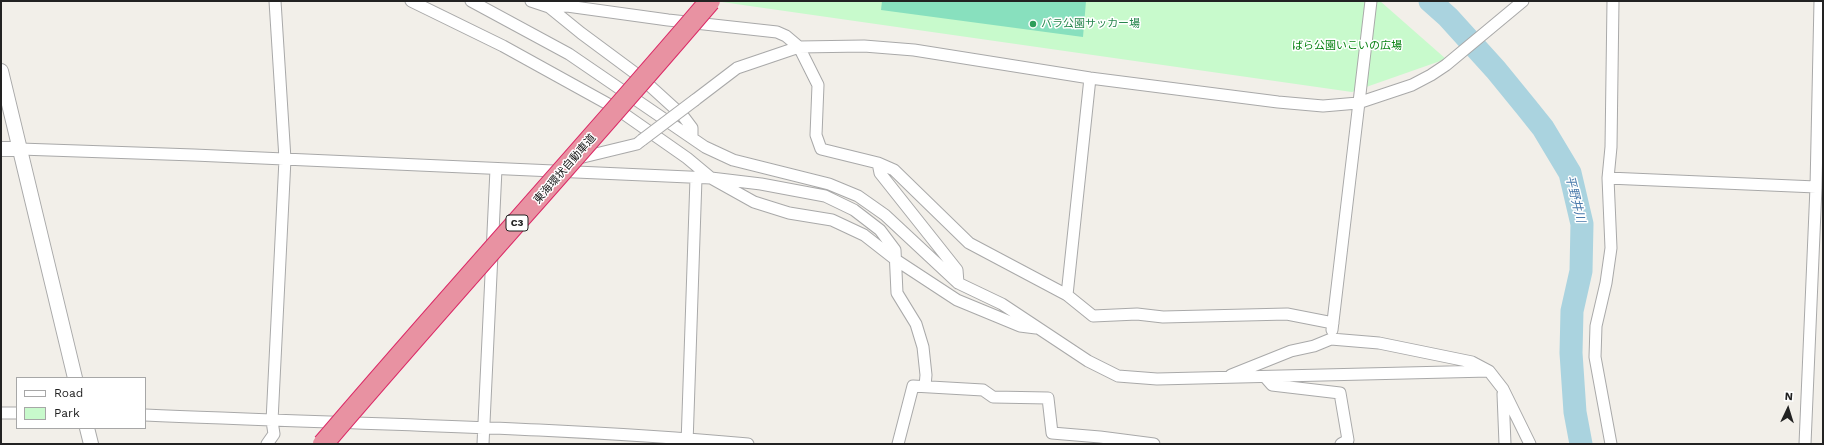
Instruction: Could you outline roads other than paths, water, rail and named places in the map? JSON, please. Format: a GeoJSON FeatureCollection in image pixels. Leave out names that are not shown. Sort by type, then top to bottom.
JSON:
{"type":"FeatureCollection","features":[{"type":"Feature","properties":{"kind":"highway","name":"東海環状自動車道"},"geometry":{"type":"LineString","coordinates":[[323,444],[406,347],[638,85],[710,1]]}},
{"type":"Feature","properties":{"kind":"street"},"geometry":{"type":"LineString","coordinates":[[266,444],[274,434],[272,421],[285,159],[275,1]]}},
{"type":"Feature","properties":{"kind":"street"},"geometry":{"type":"LineString","coordinates":[[412,1],[503,46],[617,109],[687,158],[711,178],[754,202],[789,213],[832,220],[864,236],[896,260],[957,300],[1020,326],[1038,328]]}},
{"type":"Feature","properties":{"kind":"street"},"geometry":{"type":"LineString","coordinates":[[471,1],[569,54],[705,147],[733,160],[829,184],[858,196],[886,215],[958,283],[1002,304],[1088,360],[1118,376],[1157,379],[1489,371]]}},
{"type":"Feature","properties":{"kind":"street"},"geometry":{"type":"LineString","coordinates":[[531,1],[549,7],[645,80],[683,116],[692,128],[692,138]]}},
{"type":"Feature","properties":{"kind":"street"},"geometry":{"type":"LineString","coordinates":[[1331,339],[1371,1]]}},
{"type":"Feature","properties":{"kind":"street"},"geometry":{"type":"LineString","coordinates":[[532,170],[637,144],[737,68],[799,47],[864,46],[914,50],[1090,78],[1278,102],[1323,106],[1358,103],[1412,85],[1446,65],[1523,1]]}},
{"type":"Feature","properties":{"kind":"street"},"geometry":{"type":"LineString","coordinates":[[1611,444],[1596,357],[1596,326],[1606,283],[1611,248],[1608,178],[1611,147],[1613,1]]}},
{"type":"Feature","properties":{"kind":"street"},"geometry":{"type":"LineString","coordinates":[[1805,444],[1816,187],[1820,1]]}},
{"type":"Feature","properties":{"kind":"street"},"geometry":{"type":"LineString","coordinates":[[549,7],[567,4],[668,20],[777,32],[786,36],[799,47],[818,85],[816,135],[821,149],[878,163],[894,170],[969,243],[1067,295],[1093,316],[1137,314],[1163,317],[1287,314],[1333,323]]}},
{"type":"Feature","properties":{"kind":"street"},"geometry":{"type":"LineString","coordinates":[[1,72],[75,377]]}},
{"type":"Feature","properties":{"kind":"street"},"geometry":{"type":"LineString","coordinates":[[1067,295],[1090,78]]}},
{"type":"Feature","properties":{"kind":"street"},"geometry":{"type":"LineString","coordinates":[[1,148],[711,178],[761,184],[824,196],[854,210],[880,230],[895,250],[897,293],[916,324],[923,347],[926,375],[925,386]]}},
{"type":"Feature","properties":{"kind":"street"},"geometry":{"type":"LineString","coordinates":[[878,163],[880,173],[957,270],[958,283]]}},
{"type":"Feature","properties":{"kind":"street"},"geometry":{"type":"LineString","coordinates":[[483,444],[496,169]]}},
{"type":"Feature","properties":{"kind":"street"},"geometry":{"type":"LineString","coordinates":[[687,441],[696,178]]}},
{"type":"Feature","properties":{"kind":"street"},"geometry":{"type":"LineString","coordinates":[[1608,178],[1816,187]]}},
{"type":"Feature","properties":{"kind":"street"},"geometry":{"type":"LineString","coordinates":[[824,196],[829,184]]}},
{"type":"Feature","properties":{"kind":"street"},"geometry":{"type":"LineString","coordinates":[[1225,378],[1291,351],[1331,339],[1379,343],[1472,362],[1489,371],[1503,389],[1530,444]]}},
{"type":"Feature","properties":{"kind":"street"},"geometry":{"type":"LineString","coordinates":[[1265,377],[1272,385],[1340,393],[1348,440],[1341,444]]}},
{"type":"Feature","properties":{"kind":"street"},"geometry":{"type":"LineString","coordinates":[[898,444],[913,386],[983,390],[993,397],[1048,398],[1052,433],[1154,444]]}},
{"type":"Feature","properties":{"kind":"street"},"geometry":{"type":"LineString","coordinates":[[1503,389],[1505,444]]}},
{"type":"Feature","properties":{"kind":"street"},"geometry":{"type":"LineString","coordinates":[[1,414],[16,413]]}},
{"type":"Feature","properties":{"kind":"street"},"geometry":{"type":"LineString","coordinates":[[146,415],[484,429],[748,444]]}},
{"type":"Feature","properties":{"kind":"street"},"geometry":{"type":"LineString","coordinates":[[87,429],[92,444]]}},
{"type":"Feature","properties":{"kind":"waterway","name":"平野井川"},"geometry":{"type":"LineString","coordinates":[[1430,1],[1448,17],[1496,70],[1527,108],[1543,128],[1570,173],[1582,224],[1581,271],[1572,311],[1571,353],[1575,412],[1581,444]]}},
{"type":"Feature","properties":{"kind":"place","name":"バラ公園サッカー場"},"geometry":{"type":"Point","coordinates":[1033,24]}},
{"type":"Feature","properties":{"kind":"park label","name":"ばら公園いこいの広場"},"geometry":{"type":"Point","coordinates":[1347,46]}}]}
